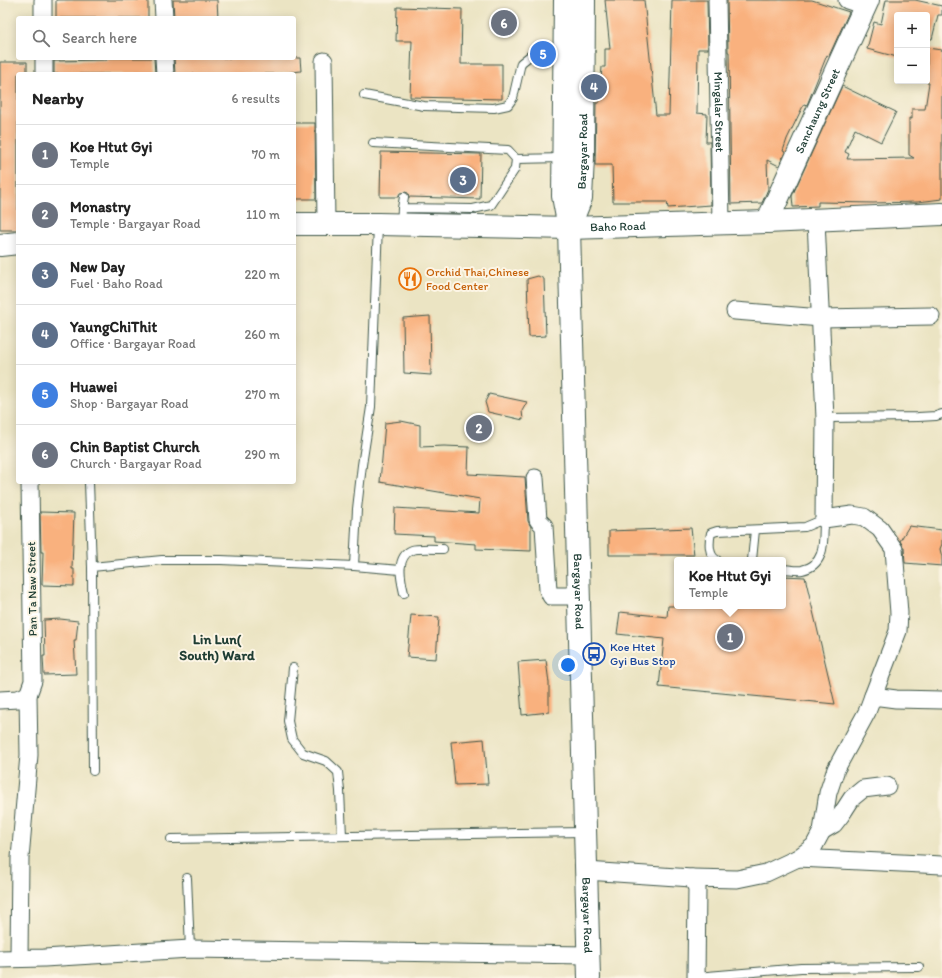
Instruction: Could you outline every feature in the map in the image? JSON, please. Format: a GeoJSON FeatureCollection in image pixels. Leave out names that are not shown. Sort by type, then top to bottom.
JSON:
{"type":"FeatureCollection","features":[{"type":"Feature","properties":{"kind":"main road","name":"Bargayar Road"},"geometry":{"type":"LineString","coordinates":[[565,0],[574,55],[583,158],[581,198],[569,228]]}},
{"type":"Feature","properties":{"kind":"main road","name":"Bargayar Road"},"geometry":{"type":"LineString","coordinates":[[584,0],[574,55],[564,158],[563,196],[569,228],[589,978]]}},
{"type":"Feature","properties":{"kind":"main road","name":"Sanchaung Street"},"geometry":{"type":"LineString","coordinates":[[767,222],[860,2]]}},
{"type":"Feature","properties":{"kind":"main road","name":"Baho Road"},"geometry":{"type":"LineString","coordinates":[[296,224],[378,224],[402,217],[569,228],[767,222],[942,214]]}},
{"type":"Feature","properties":{"kind":"main road"},"geometry":{"type":"LineString","coordinates":[[0,245],[16,243]]}},
{"type":"Feature","properties":{"kind":"street"},"geometry":{"type":"LineString","coordinates":[[43,0],[43,16]]}},
{"type":"Feature","properties":{"kind":"street"},"geometry":{"type":"LineString","coordinates":[[163,0],[164,16]]}},
{"type":"Feature","properties":{"kind":"street","name":"Mingalar Street"},"geometry":{"type":"LineString","coordinates":[[717,0],[720,223]]}},
{"type":"Feature","properties":{"kind":"street"},"geometry":{"type":"LineString","coordinates":[[44,60],[44,72]]}},
{"type":"Feature","properties":{"kind":"street"},"geometry":{"type":"LineString","coordinates":[[164,60],[165,72]]}},
{"type":"Feature","properties":{"kind":"street"},"geometry":{"type":"LineString","coordinates":[[324,61],[326,224]]}},
{"type":"Feature","properties":{"kind":"street"},"geometry":{"type":"LineString","coordinates":[[586,871],[692,878],[737,879],[766,873],[798,858],[814,846],[822,831],[828,793],[836,769],[867,712],[898,632],[899,613],[894,549],[880,529],[864,517],[852,515],[824,519],[826,418],[816,220]]}},
{"type":"Feature","properties":{"kind":"street"},"geometry":{"type":"LineString","coordinates":[[735,310],[821,318],[931,316]]}},
{"type":"Feature","properties":{"kind":"street"},"geometry":{"type":"LineString","coordinates":[[535,478],[538,520],[544,526],[548,590],[552,596],[579,596]]}},
{"type":"Feature","properties":{"kind":"street","name":"Pan Ta Naw Street"},"geometry":{"type":"LineString","coordinates":[[19,958],[20,858],[29,755],[28,695],[33,681],[30,484]]}},
{"type":"Feature","properties":{"kind":"street"},"geometry":{"type":"LineString","coordinates":[[0,700],[18,699],[28,695]]}},
{"type":"Feature","properties":{"kind":"street"},"geometry":{"type":"LineString","coordinates":[[873,696],[896,699],[942,700]]}},
{"type":"Feature","properties":{"kind":"street"},"geometry":{"type":"LineString","coordinates":[[822,831],[834,824],[852,798],[863,789],[887,786]]}},
{"type":"Feature","properties":{"kind":"street"},"geometry":{"type":"LineString","coordinates":[[798,858],[942,865]]}},
{"type":"Feature","properties":{"kind":"street"},"geometry":{"type":"LineString","coordinates":[[692,878],[697,888],[696,977]]}},
{"type":"Feature","properties":{"kind":"street"},"geometry":{"type":"LineString","coordinates":[[0,958],[190,949],[588,955]]}},
{"type":"Feature","properties":{"kind":"lane"},"geometry":{"type":"LineString","coordinates":[[364,95],[424,106],[494,108],[508,105],[513,98],[521,62],[531,55],[574,55]]}},
{"type":"Feature","properties":{"kind":"lane"},"geometry":{"type":"LineString","coordinates":[[373,143],[424,149],[508,150],[516,160],[515,169],[491,205],[473,209],[402,217],[404,197]]}},
{"type":"Feature","properties":{"kind":"lane"},"geometry":{"type":"LineString","coordinates":[[516,160],[564,158]]}},
{"type":"Feature","properties":{"kind":"lane"},"geometry":{"type":"LineString","coordinates":[[354,566],[357,509],[371,407],[378,224]]}},
{"type":"Feature","properties":{"kind":"lane"},"geometry":{"type":"LineString","coordinates":[[826,418],[918,417],[936,416],[942,414]]}},
{"type":"Feature","properties":{"kind":"lane"},"geometry":{"type":"LineString","coordinates":[[89,484],[92,566],[93,771]]}},
{"type":"Feature","properties":{"kind":"lane"},"geometry":{"type":"LineString","coordinates":[[713,557],[711,554],[711,533],[717,531],[805,527],[824,519],[823,552],[816,564],[801,570],[786,568]]}},
{"type":"Feature","properties":{"kind":"lane"},"geometry":{"type":"LineString","coordinates":[[752,557],[755,530]]}},
{"type":"Feature","properties":{"kind":"lane"},"geometry":{"type":"LineString","coordinates":[[404,593],[400,570],[404,556],[412,550],[443,549]]}},
{"type":"Feature","properties":{"kind":"lane"},"geometry":{"type":"LineString","coordinates":[[92,566],[162,560],[221,560],[354,566],[400,570]]}},
{"type":"Feature","properties":{"kind":"lane"},"geometry":{"type":"LineString","coordinates":[[293,668],[288,721],[292,739],[303,753],[326,761],[338,772],[342,836]]}},
{"type":"Feature","properties":{"kind":"lane"},"geometry":{"type":"LineString","coordinates":[[170,839],[585,832]]}},
{"type":"Feature","properties":{"kind":"lane"},"geometry":{"type":"LineString","coordinates":[[188,878],[190,949]]}},
{"type":"Feature","properties":{"kind":"lane"},"geometry":{"type":"LineString","coordinates":[[696,977],[801,968],[919,967]]}},
{"type":"Feature","properties":{"kind":"building"},"geometry":{"type":"Polygon","coordinates":[[[56,0],[148,0],[148,16],[56,16],[56,0]]]}},
{"type":"Feature","properties":{"kind":"building"},"geometry":{"type":"Polygon","coordinates":[[[173,0],[217,0],[218,16],[174,16],[173,0]]]}},
{"type":"Feature","properties":{"kind":"building"},"geometry":{"type":"Polygon","coordinates":[[[605,0],[644,0],[656,115],[669,115],[672,0],[707,0],[708,49],[698,49],[697,113],[707,114],[706,142],[710,142],[711,205],[668,208],[667,202],[613,202],[612,165],[595,165],[596,103],[599,103],[602,67],[605,67],[605,49],[610,49],[605,0]]]}},
{"type":"Feature","properties":{"kind":"building"},"geometry":{"type":"Polygon","coordinates":[[[727,0],[812,0],[849,12],[829,56],[827,55],[807,105],[804,104],[787,139],[783,151],[785,152],[779,166],[767,160],[768,189],[762,203],[731,204],[727,0]]]}},
{"type":"Feature","properties":{"kind":"building"},"geometry":{"type":"Polygon","coordinates":[[[886,0],[915,0],[942,6],[942,15],[938,15],[932,39],[930,39],[930,12],[894,12],[894,56],[867,49],[874,22],[881,24],[886,0]]]}},
{"type":"Feature","properties":{"kind":"building"},"geometry":{"type":"Polygon","coordinates":[[[397,7],[462,9],[461,64],[502,64],[502,99],[410,97],[412,41],[396,41],[397,7]]]}},
{"type":"Feature","properties":{"kind":"building"},"geometry":{"type":"Polygon","coordinates":[[[930,48],[942,50],[942,199],[918,202],[818,202],[818,206],[793,207],[792,196],[842,86],[896,112],[881,142],[855,129],[845,152],[849,154],[847,159],[914,158],[909,155],[909,118],[912,119],[912,109],[925,109],[930,84],[930,48]]]}},
{"type":"Feature","properties":{"kind":"building"},"geometry":{"type":"Polygon","coordinates":[[[296,58],[300,58],[301,71],[292,72],[175,72],[174,60],[296,60],[296,58]]]}},
{"type":"Feature","properties":{"kind":"building"},"geometry":{"type":"Polygon","coordinates":[[[154,60],[155,72],[54,72],[54,61],[154,60]]]}},
{"type":"Feature","properties":{"kind":"building"},"geometry":{"type":"Polygon","coordinates":[[[0,62],[27,62],[27,72],[16,72],[16,230],[0,230],[0,62]]]}},
{"type":"Feature","properties":{"kind":"building"},"geometry":{"type":"Polygon","coordinates":[[[296,123],[315,123],[316,199],[296,199],[296,123]]]}},
{"type":"Feature","properties":{"kind":"building"},"geometry":{"type":"Polygon","coordinates":[[[381,152],[481,154],[480,199],[409,197],[408,193],[405,192],[400,193],[398,197],[380,197],[381,152]]]}},
{"type":"Feature","properties":{"kind":"building"},"geometry":{"type":"Polygon","coordinates":[[[538,276],[544,279],[546,336],[529,337],[527,279],[538,276]]]}},
{"type":"Feature","properties":{"kind":"building"},"geometry":{"type":"Polygon","coordinates":[[[430,316],[431,375],[404,373],[403,318],[430,316]]]}},
{"type":"Feature","properties":{"kind":"building"},"geometry":{"type":"Polygon","coordinates":[[[489,394],[527,402],[522,411],[523,420],[488,412],[485,402],[489,394]]]}},
{"type":"Feature","properties":{"kind":"building"},"geometry":{"type":"Polygon","coordinates":[[[401,421],[420,425],[420,447],[469,447],[468,474],[525,477],[528,521],[531,527],[531,551],[476,549],[476,544],[434,541],[434,536],[394,534],[395,508],[479,513],[480,499],[380,482],[385,423],[401,421]]]}},
{"type":"Feature","properties":{"kind":"building"},"geometry":{"type":"Polygon","coordinates":[[[40,512],[74,513],[72,569],[74,569],[74,586],[42,585],[43,552],[41,552],[40,512]]]}},
{"type":"Feature","properties":{"kind":"building"},"geometry":{"type":"Polygon","coordinates":[[[909,526],[942,530],[942,544],[940,549],[942,566],[905,563],[904,548],[900,541],[909,526]]]}},
{"type":"Feature","properties":{"kind":"building"},"geometry":{"type":"Polygon","coordinates":[[[691,528],[694,555],[609,555],[609,531],[691,528]]]}},
{"type":"Feature","properties":{"kind":"building"},"geometry":{"type":"Polygon","coordinates":[[[786,576],[805,577],[835,704],[659,687],[664,639],[617,634],[620,612],[667,617],[668,606],[674,606],[674,609],[786,609],[786,576]]]}},
{"type":"Feature","properties":{"kind":"building"},"geometry":{"type":"Polygon","coordinates":[[[411,615],[439,617],[436,659],[407,657],[411,615]]]}},
{"type":"Feature","properties":{"kind":"building"},"geometry":{"type":"Polygon","coordinates":[[[60,619],[78,621],[76,640],[74,640],[76,674],[44,675],[44,620],[60,619]]]}},
{"type":"Feature","properties":{"kind":"building"},"geometry":{"type":"Polygon","coordinates":[[[546,660],[549,683],[549,712],[522,715],[518,662],[546,660]]]}},
{"type":"Feature","properties":{"kind":"building"},"geometry":{"type":"Polygon","coordinates":[[[484,739],[488,784],[455,785],[451,742],[484,739]]]}},
{"type":"Feature","properties":{"kind":"place","name":"Chin Baptist Church"},"geometry":{"type":"Point","coordinates":[504,23]}},
{"type":"Feature","properties":{"kind":"place","name":"Huawei"},"geometry":{"type":"Point","coordinates":[543,54]}},
{"type":"Feature","properties":{"kind":"place","name":"YaungChiThit"},"geometry":{"type":"Point","coordinates":[594,87]}},
{"type":"Feature","properties":{"kind":"place","name":"New Day"},"geometry":{"type":"Point","coordinates":[463,180]}},
{"type":"Feature","properties":{"kind":"place","name":"Orchid Thai,Chinese Food Center"},"geometry":{"type":"Point","coordinates":[410,279]}},
{"type":"Feature","properties":{"kind":"place","name":"Monastry"},"geometry":{"type":"Point","coordinates":[479,428]}},
{"type":"Feature","properties":{"kind":"place","name":"Koe Htut Gyi"},"geometry":{"type":"Point","coordinates":[730,637]}},
{"type":"Feature","properties":{"kind":"place","name":"Koe Htet Gyi Bus Stop"},"geometry":{"type":"Point","coordinates":[594,654]}},
{"type":"Feature","properties":{"kind":"district","name":"Lin Lun( South) Ward"},"geometry":{"type":"Point","coordinates":[217,648]}}]}
